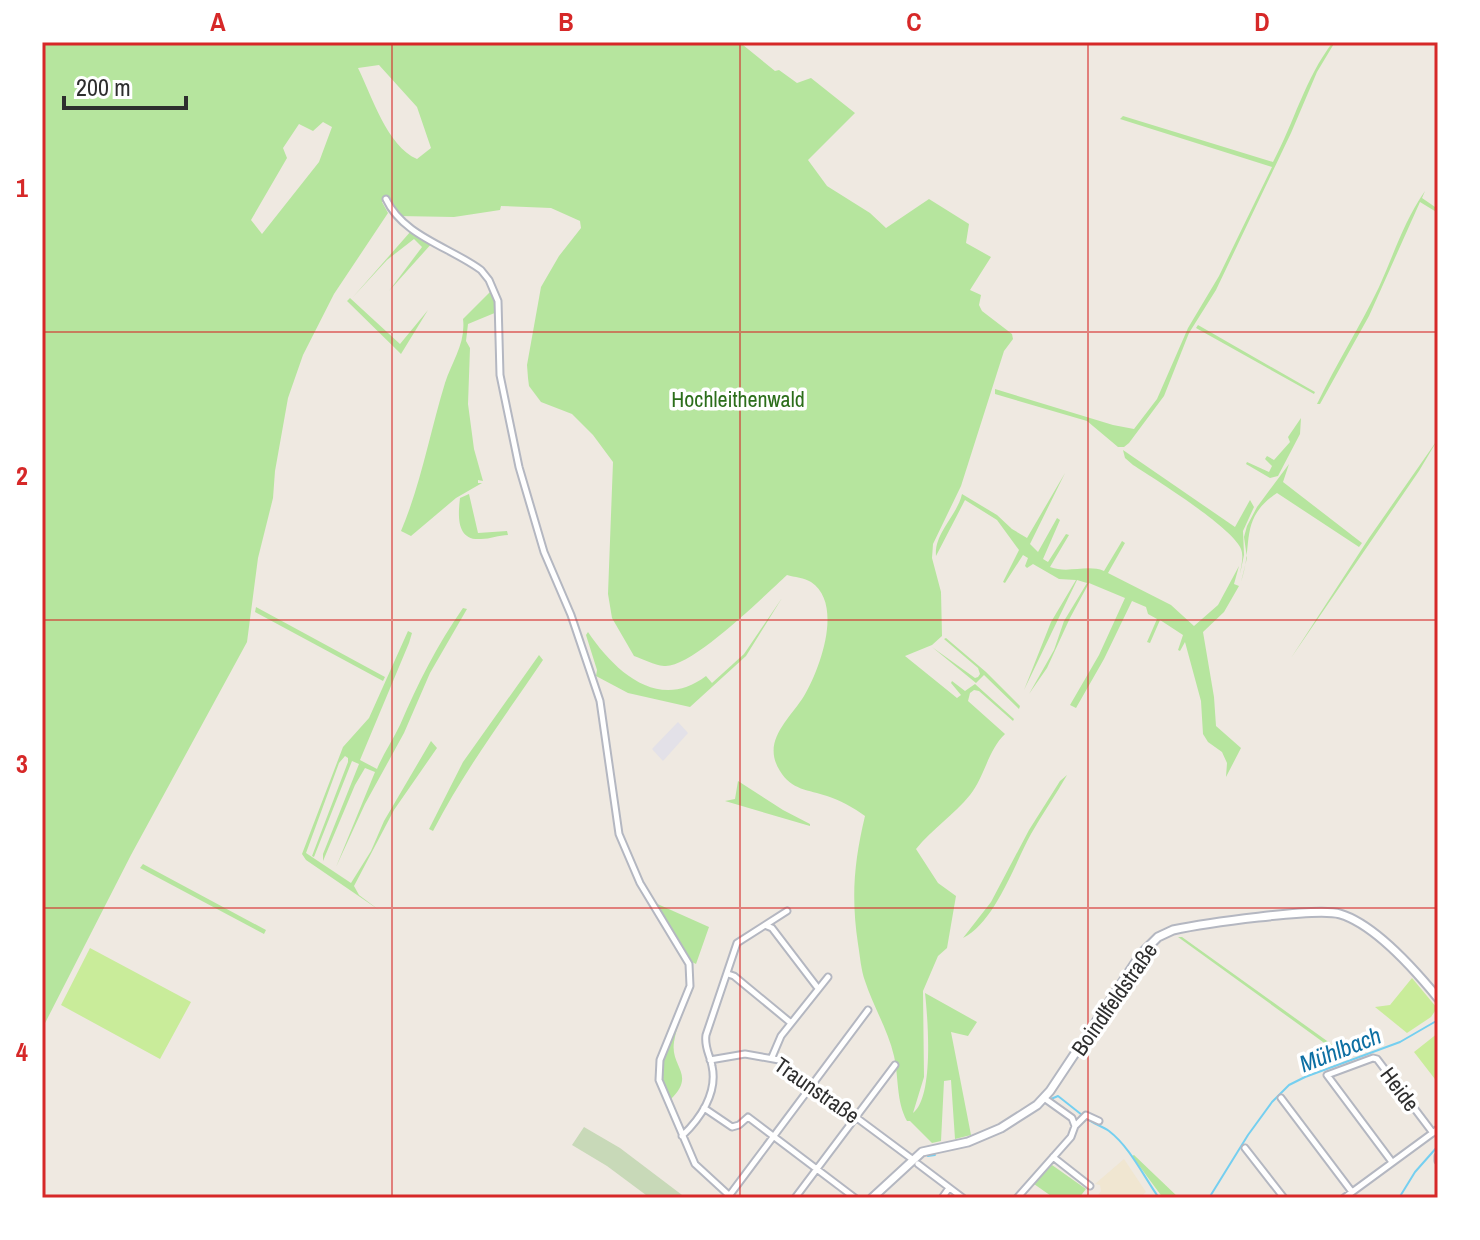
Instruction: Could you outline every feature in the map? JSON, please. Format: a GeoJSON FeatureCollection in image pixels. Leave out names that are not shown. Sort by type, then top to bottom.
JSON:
{"type":"FeatureCollection","features":[{"type":"Feature","properties":{"kind":"street"},"geometry":{"type":"LineString","coordinates":[[386,199],[391,210],[405,225],[481,270],[496,295],[500,375],[509,426],[544,552],[571,615],[600,701],[619,834],[636,876],[689,964],[690,986],[658,1071],[663,1090],[697,1167],[730,1197],[868,1010]]}},
{"type":"Feature","properties":{"kind":"street"},"geometry":{"type":"LineString","coordinates":[[682,1136],[704,1108],[714,1079],[706,1035],[737,943],[787,911]]}},
{"type":"Feature","properties":{"kind":"street","name":"Boindlfeldstraße"},"geometry":{"type":"LineString","coordinates":[[872,1198],[932,1148],[985,1136],[1011,1123],[1044,1098],[1141,954],[1153,941],[1173,930],[1282,916],[1338,913],[1381,941],[1438,998]]}},
{"type":"Feature","properties":{"kind":"street"},"geometry":{"type":"LineString","coordinates":[[767,926],[772,928],[818,988]]}},
{"type":"Feature","properties":{"kind":"street"},"geometry":{"type":"LineString","coordinates":[[728,974],[791,1023]]}},
{"type":"Feature","properties":{"kind":"street"},"geometry":{"type":"LineString","coordinates":[[772,1057],[778,1040],[828,977]]}},
{"type":"Feature","properties":{"kind":"street","name":"Traunstraße"},"geometry":{"type":"LineString","coordinates":[[710,1060],[745,1054],[772,1057],[856,1116],[963,1198]]}},
{"type":"Feature","properties":{"kind":"street","name":"Heide"},"geometry":{"type":"LineString","coordinates":[[1392,1162],[1327,1075],[1377,1059],[1435,1131]]}},
{"type":"Feature","properties":{"kind":"street"},"geometry":{"type":"LineString","coordinates":[[795,1198],[895,1065]]}},
{"type":"Feature","properties":{"kind":"street"},"geometry":{"type":"LineString","coordinates":[[1017,1197],[1074,1133],[1072,1118],[1044,1098]]}},
{"type":"Feature","properties":{"kind":"street"},"geometry":{"type":"LineString","coordinates":[[1281,1098],[1352,1192]]}},
{"type":"Feature","properties":{"kind":"street"},"geometry":{"type":"LineString","coordinates":[[704,1108],[732,1127],[748,1117],[855,1198]]}},
{"type":"Feature","properties":{"kind":"street"},"geometry":{"type":"LineString","coordinates":[[1075,1126],[1084,1118],[1099,1121]]}},
{"type":"Feature","properties":{"kind":"street"},"geometry":{"type":"LineString","coordinates":[[1344,1198],[1435,1131]]}},
{"type":"Feature","properties":{"kind":"street"},"geometry":{"type":"LineString","coordinates":[[1245,1148],[1284,1198]]}},
{"type":"Feature","properties":{"kind":"street"},"geometry":{"type":"LineString","coordinates":[[1053,1157],[1090,1186]]}},
{"type":"Feature","properties":{"kind":"street"},"geometry":{"type":"LineString","coordinates":[[942,1198],[949,1188]]}},
{"type":"Feature","properties":{"kind":"shaded area"},"geometry":{"type":"Polygon","coordinates":[[[678,722],[688,733],[663,761],[652,749],[678,722]]]}},
{"type":"Feature","properties":{"kind":"shaded area"},"geometry":{"type":"Polygon","coordinates":[[[1124,1159],[1146,1192],[1139,1198],[1096,1198],[1101,1191],[1100,1185],[1095,1184],[1124,1159]]]}},
{"type":"Feature","properties":{"kind":"green space","name":"Hochleithenwald"},"geometry":{"type":"Polygon","coordinates":[[[42,42],[745,42],[743,45],[775,71],[779,70],[797,83],[811,78],[855,113],[808,160],[827,186],[870,213],[886,228],[929,199],[969,224],[966,243],[991,257],[970,290],[981,295],[979,305],[982,311],[1012,334],[1013,339],[1004,351],[961,486],[933,544],[932,558],[941,592],[942,636],[932,645],[905,656],[957,698],[961,695],[952,681],[965,691],[975,684],[1014,719],[979,691],[970,693],[968,701],[1005,734],[994,748],[970,795],[916,849],[938,883],[956,896],[947,948],[938,956],[923,991],[924,1077],[913,1113],[920,1104],[927,1075],[925,993],[977,1022],[968,1036],[951,1032],[971,1135],[955,1139],[951,1080],[944,1081],[941,1141],[932,1143],[907,1121],[903,1113],[894,1056],[865,981],[858,944],[855,880],[865,816],[837,800],[795,786],[784,777],[775,760],[775,740],[804,696],[822,654],[828,621],[821,592],[809,581],[787,575],[709,644],[676,664],[664,666],[634,656],[612,618],[608,594],[613,462],[572,414],[541,402],[529,386],[527,365],[541,287],[559,256],[581,228],[580,221],[551,208],[501,206],[500,210],[454,217],[399,216],[390,198],[382,202],[388,213],[334,294],[303,355],[288,398],[273,498],[258,558],[247,642],[131,855],[42,1029],[42,42]],[[379,65],[358,68],[389,132],[406,153],[417,159],[431,148],[417,107],[379,65]],[[323,122],[313,131],[299,124],[283,148],[287,158],[251,220],[262,234],[319,162],[332,127],[323,122]]]}},
{"type":"Feature","properties":{"kind":"green space"},"geometry":{"type":"Polygon","coordinates":[[[1333,42],[1216,290],[1189,333],[1164,396],[1129,443],[1118,447],[1087,421],[995,394],[995,389],[1134,429],[1157,399],[1188,328],[1219,276],[1272,167],[1120,119],[1123,116],[1273,162],[1315,70],[1333,42]]]}},
{"type":"Feature","properties":{"kind":"green space"},"geometry":{"type":"Polygon","coordinates":[[[1425,191],[1422,198],[1438,209],[1438,213],[1420,202],[1369,316],[1320,404],[1317,404],[1372,302],[1405,226],[1425,191]]]}},
{"type":"Feature","properties":{"kind":"green space"},"geometry":{"type":"Polygon","coordinates":[[[411,231],[433,242],[389,291],[422,247],[414,239],[387,260],[353,297],[411,231]]]}},
{"type":"Feature","properties":{"kind":"green space"},"geometry":{"type":"Polygon","coordinates":[[[492,290],[497,312],[468,324],[466,341],[470,348],[468,404],[474,449],[483,481],[478,480],[482,483],[456,498],[411,536],[401,531],[420,476],[445,383],[460,344],[463,319],[492,290]]]}},
{"type":"Feature","properties":{"kind":"green space"},"geometry":{"type":"Polygon","coordinates":[[[350,298],[400,344],[428,310],[401,354],[347,301],[350,298]]]}},
{"type":"Feature","properties":{"kind":"green space"},"geometry":{"type":"Polygon","coordinates":[[[1198,325],[1315,392],[1314,394],[1196,328],[1198,325]]]}},
{"type":"Feature","properties":{"kind":"green space"},"geometry":{"type":"Polygon","coordinates":[[[1301,418],[1300,434],[1278,476],[1270,478],[1246,464],[1269,472],[1272,466],[1265,459],[1267,456],[1274,460],[1290,442],[1288,437],[1301,418]]]}},
{"type":"Feature","properties":{"kind":"green space"},"geometry":{"type":"Polygon","coordinates":[[[1438,439],[1419,471],[1291,658],[1369,538],[1438,439]]]}},
{"type":"Feature","properties":{"kind":"green space"},"geometry":{"type":"Polygon","coordinates":[[[1123,450],[1235,527],[1250,500],[1254,507],[1243,531],[1244,555],[1240,574],[1242,552],[1235,540],[1192,504],[1133,465],[1125,458],[1123,450]]]}},
{"type":"Feature","properties":{"kind":"green space"},"geometry":{"type":"Polygon","coordinates":[[[1289,464],[1283,482],[1362,543],[1359,547],[1277,493],[1265,503],[1252,523],[1247,556],[1244,537],[1247,526],[1289,464]]]}},
{"type":"Feature","properties":{"kind":"green space"},"geometry":{"type":"Polygon","coordinates":[[[1065,473],[1030,544],[1038,552],[1057,518],[1060,520],[1043,559],[1048,562],[1066,534],[1069,535],[1050,567],[1104,571],[1122,541],[1125,543],[1108,573],[1171,605],[1194,626],[1218,605],[1239,566],[1234,584],[1239,586],[1224,612],[1203,632],[1216,726],[1241,748],[1226,777],[1227,763],[1222,752],[1203,734],[1201,701],[1185,642],[1178,650],[1183,635],[1160,620],[1150,643],[1147,642],[1157,619],[1148,614],[1146,607],[1132,601],[1076,708],[1070,705],[1099,655],[1125,598],[1089,583],[1047,668],[1029,694],[1054,650],[1064,621],[1087,583],[1077,580],[1024,690],[1051,622],[1076,580],[1059,579],[1033,564],[1027,568],[1028,558],[1023,555],[1003,582],[1019,550],[997,520],[965,500],[936,556],[942,532],[962,494],[1027,538],[1065,473]]]}},
{"type":"Feature","properties":{"kind":"green space"},"geometry":{"type":"Polygon","coordinates":[[[469,494],[478,533],[507,531],[508,535],[481,539],[467,536],[460,526],[459,512],[460,498],[469,494]]]}},
{"type":"Feature","properties":{"kind":"green space"},"geometry":{"type":"Polygon","coordinates":[[[782,598],[746,656],[690,707],[628,693],[596,676],[586,635],[588,632],[611,661],[640,682],[672,690],[689,686],[706,676],[712,683],[744,654],[782,598]]]}},
{"type":"Feature","properties":{"kind":"green space"},"geometry":{"type":"Polygon","coordinates":[[[256,607],[385,677],[383,681],[255,612],[256,607]]]}},
{"type":"Feature","properties":{"kind":"green space"},"geometry":{"type":"Polygon","coordinates":[[[463,608],[467,609],[430,673],[404,733],[365,804],[336,867],[375,772],[365,768],[355,785],[323,861],[323,854],[359,764],[352,761],[312,856],[348,762],[345,756],[339,763],[306,853],[351,883],[431,741],[437,748],[394,810],[354,886],[359,895],[379,910],[306,860],[302,854],[343,747],[369,718],[408,631],[412,633],[409,643],[360,760],[377,769],[428,665],[463,608]]]}},
{"type":"Feature","properties":{"kind":"green space"},"geometry":{"type":"Polygon","coordinates":[[[946,638],[986,672],[1020,706],[1019,709],[984,675],[976,683],[932,647],[975,678],[978,677],[978,668],[946,638]]]}},
{"type":"Feature","properties":{"kind":"green space"},"geometry":{"type":"Polygon","coordinates":[[[539,655],[543,660],[471,765],[433,831],[429,829],[463,762],[539,655]]]}},
{"type":"Feature","properties":{"kind":"green space"},"geometry":{"type":"Polygon","coordinates":[[[1067,775],[1031,834],[994,906],[985,919],[963,938],[991,902],[1029,830],[1067,775]]]}},
{"type":"Feature","properties":{"kind":"green space"},"geometry":{"type":"Polygon","coordinates":[[[738,781],[810,826],[725,801],[735,799],[738,781]]]}},
{"type":"Feature","properties":{"kind":"green space"},"geometry":{"type":"Polygon","coordinates":[[[143,864],[266,930],[264,934],[140,868],[143,864]]]}},
{"type":"Feature","properties":{"kind":"green space"},"geometry":{"type":"Polygon","coordinates":[[[653,902],[709,927],[696,964],[690,961],[653,902]]]}},
{"type":"Feature","properties":{"kind":"green space"},"geometry":{"type":"Polygon","coordinates":[[[1178,937],[1182,937],[1348,1056],[1345,1058],[1178,937]]]}},
{"type":"Feature","properties":{"kind":"green space"},"geometry":{"type":"Polygon","coordinates":[[[90,948],[191,1002],[160,1059],[61,1005],[90,948]]]}},
{"type":"Feature","properties":{"kind":"green space"},"geometry":{"type":"Polygon","coordinates":[[[1412,978],[1437,1008],[1431,1017],[1407,1033],[1375,1007],[1390,1005],[1412,978]]]}},
{"type":"Feature","properties":{"kind":"green space"},"geometry":{"type":"Polygon","coordinates":[[[691,987],[694,987],[674,1042],[681,1084],[670,1100],[661,1079],[661,1063],[691,987]]]}},
{"type":"Feature","properties":{"kind":"green space"},"geometry":{"type":"Polygon","coordinates":[[[1438,1033],[1438,1083],[1414,1052],[1438,1033]]]}},
{"type":"Feature","properties":{"kind":"green space"},"geometry":{"type":"Polygon","coordinates":[[[584,1127],[620,1148],[686,1198],[650,1198],[572,1145],[584,1127]]]}},
{"type":"Feature","properties":{"kind":"green space"},"geometry":{"type":"Polygon","coordinates":[[[1134,1155],[1179,1198],[1163,1198],[1134,1155]]]}},
{"type":"Feature","properties":{"kind":"green space"},"geometry":{"type":"Polygon","coordinates":[[[1052,1165],[1086,1189],[1079,1198],[1054,1198],[1034,1184],[1052,1165]]]}},
{"type":"Feature","properties":{"kind":"waterway","name":"Mühlbach"},"geometry":{"type":"LineString","coordinates":[[1209,1198],[1248,1135],[1289,1085],[1400,1042],[1438,1020]]}},
{"type":"Feature","properties":{"kind":"waterway"},"geometry":{"type":"LineString","coordinates":[[1051,1099],[1058,1096],[1082,1115]]}},
{"type":"Feature","properties":{"kind":"waterway"},"geometry":{"type":"LineString","coordinates":[[1087,1119],[1109,1131],[1124,1145],[1159,1198]]}},
{"type":"Feature","properties":{"kind":"waterway"},"geometry":{"type":"LineString","coordinates":[[1399,1198],[1415,1172],[1438,1146]]}},
{"type":"Feature","properties":{"kind":"waterway"},"geometry":{"type":"LineString","coordinates":[[928,1156],[935,1155]]}}]}
